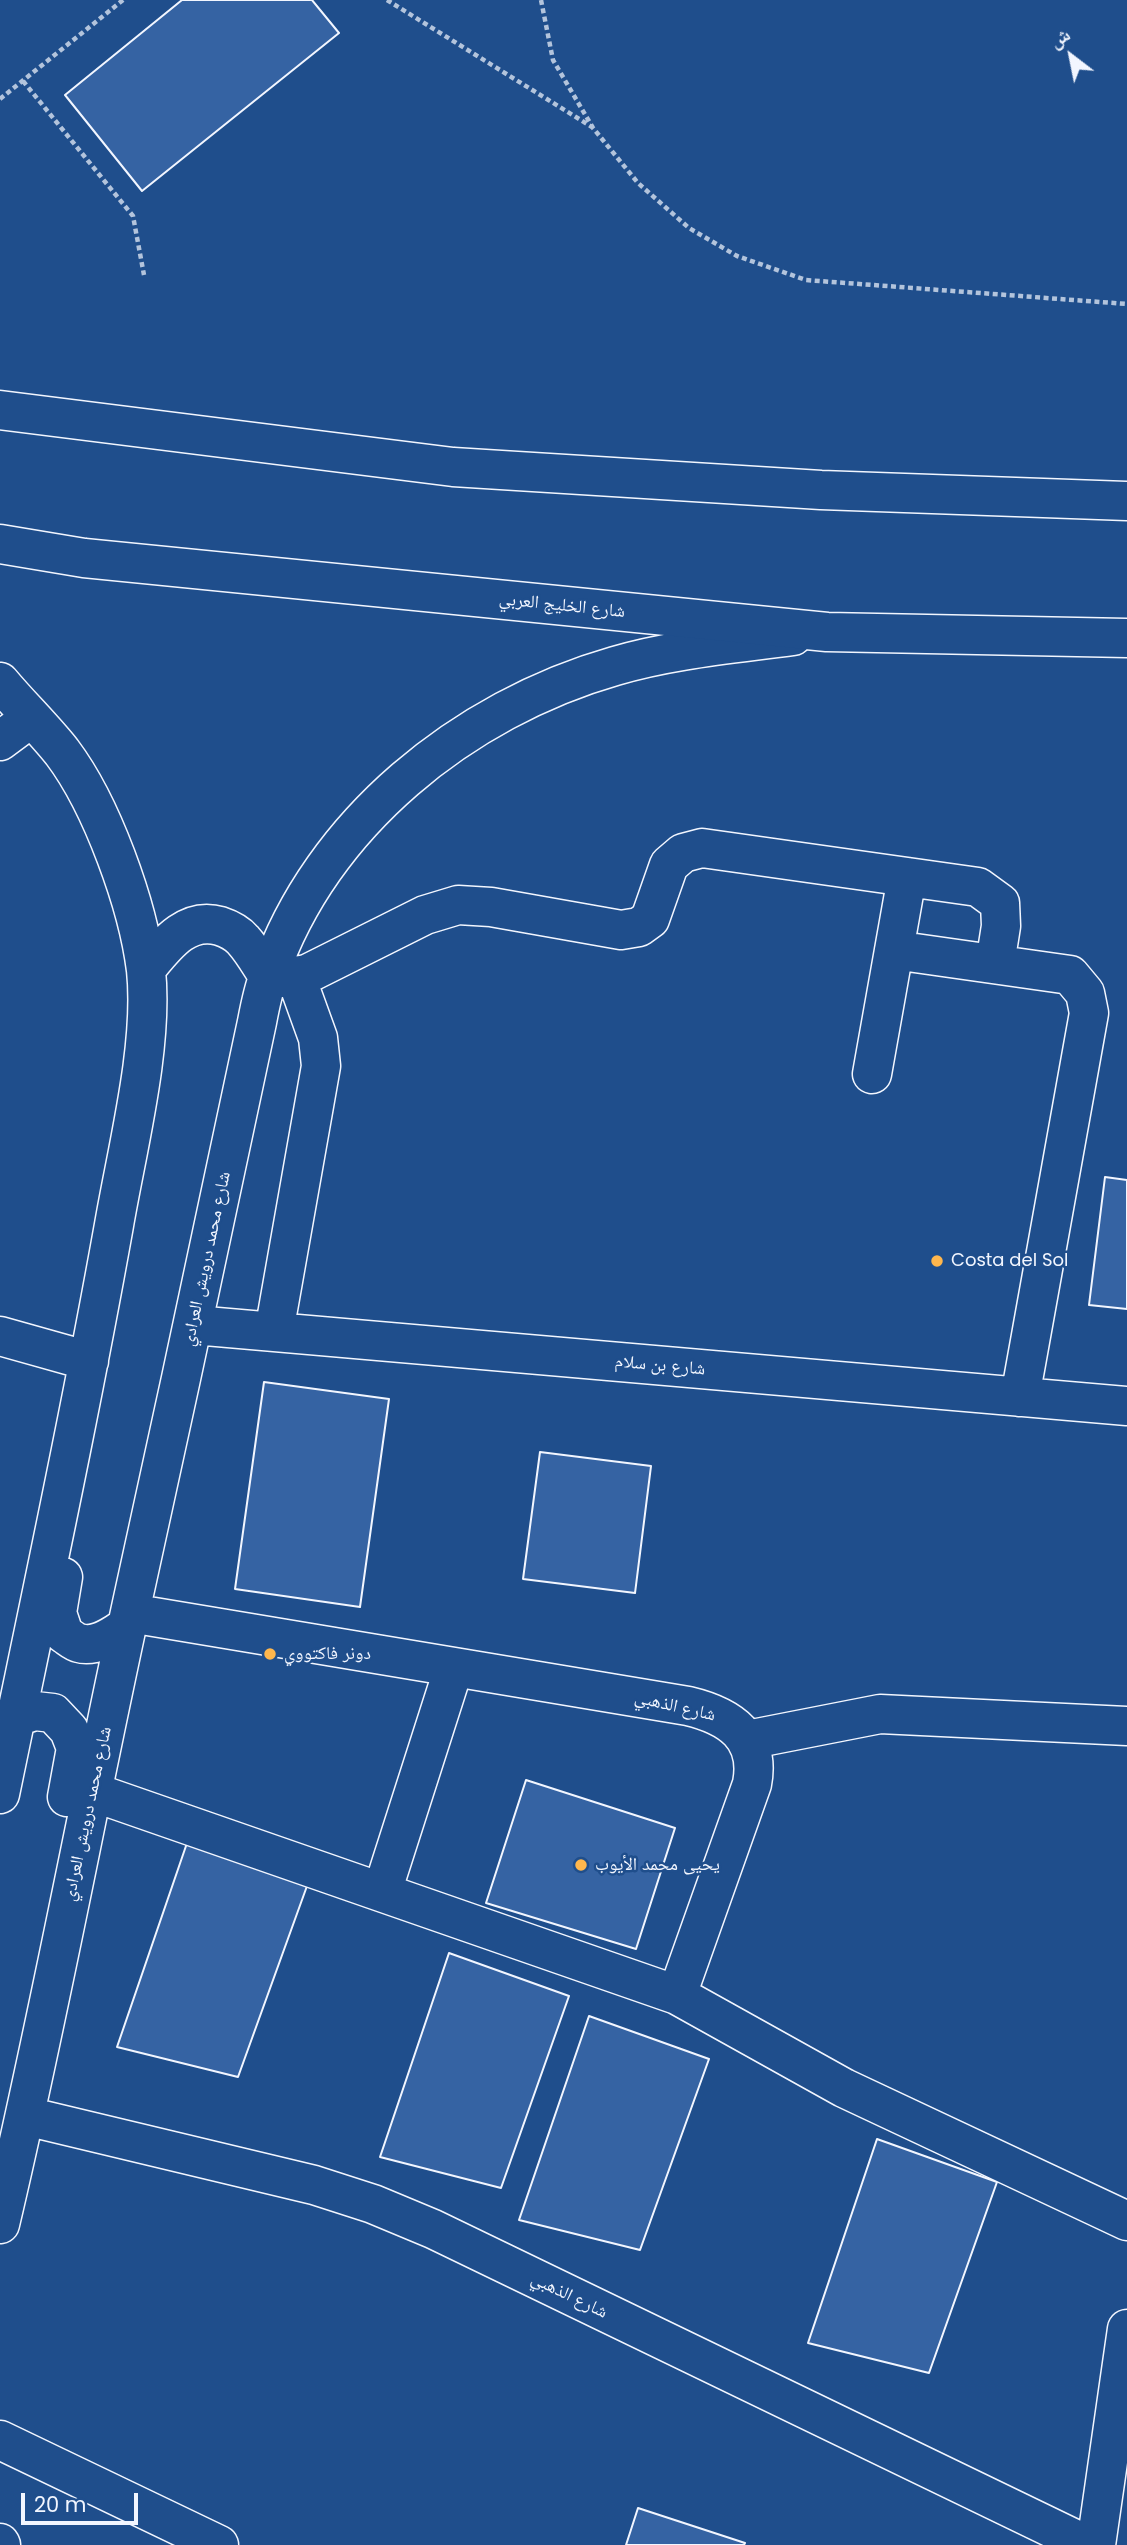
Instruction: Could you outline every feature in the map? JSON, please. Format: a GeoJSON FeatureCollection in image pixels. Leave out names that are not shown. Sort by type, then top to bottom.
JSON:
{"type":"FeatureCollection","features":[{"type":"Feature","properties":{"kind":"street"},"geometry":{"type":"LineString","coordinates":[[0,410],[453,467],[835,491],[1127,501]]}},
{"type":"Feature","properties":{"kind":"street","name":"شارع الخليج العربي"},"geometry":{"type":"LineString","coordinates":[[0,544],[84,558],[827,632],[1127,638]]}},
{"type":"Feature","properties":{"kind":"street","name":"شارع محمد درويش العرادي"},"geometry":{"type":"LineString","coordinates":[[0,2224],[26,2116],[128,1619],[194,1325],[254,1035],[282,977],[283,940],[308,894],[364,818],[399,784],[472,729],[516,704],[615,666],[684,650],[827,632]]}},
{"type":"Feature","properties":{"kind":"street"},"geometry":{"type":"LineString","coordinates":[[0,682],[63,753],[99,819],[133,904],[146,969],[144,1042],[136,1099],[89,1361],[0,1794]]}},
{"type":"Feature","properties":{"kind":"street"},"geometry":{"type":"LineString","coordinates":[[0,741],[31,718]]}},
{"type":"Feature","properties":{"kind":"street"},"geometry":{"type":"LineString","coordinates":[[282,977],[307,974],[425,915],[458,905],[491,907],[621,930],[639,927],[650,919],[669,865],[683,853],[702,848],[978,887],[1000,904],[1001,926],[995,964]]}},
{"type":"Feature","properties":{"kind":"street"},"geometry":{"type":"LineString","coordinates":[[872,1074],[907,877]]}},
{"type":"Feature","properties":{"kind":"street"},"geometry":{"type":"LineString","coordinates":[[146,969],[182,931],[197,925],[213,924],[229,929],[282,977],[318,1038],[321,1066],[274,1332]]}},
{"type":"Feature","properties":{"kind":"street"},"geometry":{"type":"LineString","coordinates":[[894,950],[1070,975],[1085,993],[1089,1013],[1020,1397]]}},
{"type":"Feature","properties":{"kind":"street","name":"شارع بن سلام"},"geometry":{"type":"LineString","coordinates":[[194,1325],[1127,1406]]}},
{"type":"Feature","properties":{"kind":"street"},"geometry":{"type":"LineString","coordinates":[[0,1336],[89,1361]]}},
{"type":"Feature","properties":{"kind":"street"},"geometry":{"type":"LineString","coordinates":[[74,1433],[76,1496],[57,1613],[64,1634],[80,1643],[95,1643],[115,1634],[128,1619]]}},
{"type":"Feature","properties":{"kind":"street","name":"شارع الذهبي"},"geometry":{"type":"LineString","coordinates":[[128,1619],[454,1667],[708,1711],[724,1718],[747,1740]]}},
{"type":"Feature","properties":{"kind":"street"},"geometry":{"type":"LineString","coordinates":[[382,1892],[454,1667]]}},
{"type":"Feature","properties":{"kind":"street"},"geometry":{"type":"LineString","coordinates":[[16,1717],[35,1711],[53,1713],[69,1730],[76,1748],[59,1847],[64,1863],[75,1877]]}},
{"type":"Feature","properties":{"kind":"street"},"geometry":{"type":"LineString","coordinates":[[677,1995],[752,1784],[755,1769],[747,1740],[880,1714],[1127,1726]]}},
{"type":"Feature","properties":{"kind":"street"},"geometry":{"type":"LineString","coordinates":[[93,1791],[677,1995],[844,2088],[1127,2221]]}},
{"type":"Feature","properties":{"kind":"street","name":"شارع الذهبي"},"geometry":{"type":"LineString","coordinates":[[26,2116],[314,2185],[373,2204],[433,2229],[1087,2545]]}},
{"type":"Feature","properties":{"kind":"street"},"geometry":{"type":"LineString","coordinates":[[1096,2545],[1127,2329]]}},
{"type":"Feature","properties":{"kind":"street"},"geometry":{"type":"LineString","coordinates":[[0,2440],[219,2545]]}},
{"type":"Feature","properties":{"kind":"path"},"geometry":{"type":"LineString","coordinates":[[0,99],[123,0]]}},
{"type":"Feature","properties":{"kind":"path"},"geometry":{"type":"LineString","coordinates":[[387,0],[593,128]]}},
{"type":"Feature","properties":{"kind":"path"},"geometry":{"type":"LineString","coordinates":[[541,0],[553,60],[593,128],[638,183],[689,228],[737,256],[806,280],[1127,304]]}},
{"type":"Feature","properties":{"kind":"path"},"geometry":{"type":"LineString","coordinates":[[23,81],[133,216],[144,275]]}},
{"type":"Feature","properties":{"kind":"building"},"geometry":{"type":"Polygon","coordinates":[[[182,0],[312,0],[339,33],[142,191],[65,95],[182,0]]]}},
{"type":"Feature","properties":{"kind":"building"},"geometry":{"type":"Polygon","coordinates":[[[1105,1177],[1127,1180],[1127,1309],[1089,1305],[1105,1177]]]}},
{"type":"Feature","properties":{"kind":"building"},"geometry":{"type":"Polygon","coordinates":[[[264,1382],[389,1399],[360,1607],[235,1589],[264,1382]]]}},
{"type":"Feature","properties":{"kind":"building"},"geometry":{"type":"Polygon","coordinates":[[[540,1452],[651,1466],[635,1593],[523,1579],[540,1452]]]}},
{"type":"Feature","properties":{"kind":"building","name":"يحيى محمد الأيوب"},"geometry":{"type":"Polygon","coordinates":[[[526,1780],[675,1828],[636,1949],[486,1903],[526,1780]]]}},
{"type":"Feature","properties":{"kind":"building"},"geometry":{"type":"Polygon","coordinates":[[[187,1843],[307,1886],[238,2077],[117,2047],[187,1843]]]}},
{"type":"Feature","properties":{"kind":"building"},"geometry":{"type":"Polygon","coordinates":[[[449,1953],[569,1996],[501,2188],[380,2157],[449,1953]]]}},
{"type":"Feature","properties":{"kind":"building"},"geometry":{"type":"Polygon","coordinates":[[[589,2016],[709,2059],[640,2250],[519,2220],[589,2016]]]}},
{"type":"Feature","properties":{"kind":"building"},"geometry":{"type":"Polygon","coordinates":[[[877,2139],[997,2182],[929,2373],[808,2343],[877,2139]]]}},
{"type":"Feature","properties":{"kind":"building"},"geometry":{"type":"Polygon","coordinates":[[[638,2508],[745,2543],[626,2545],[638,2508]]]}},
{"type":"Feature","properties":{"kind":"place","name":"Costa del Sol"},"geometry":{"type":"Point","coordinates":[937,1261]}},
{"type":"Feature","properties":{"kind":"place","name":"دونر فاكتووي"},"geometry":{"type":"Point","coordinates":[270,1654]}},
{"type":"Feature","properties":{"kind":"place","name":"يحيى محمد الأيوب"},"geometry":{"type":"Point","coordinates":[581,1865]}}]}
